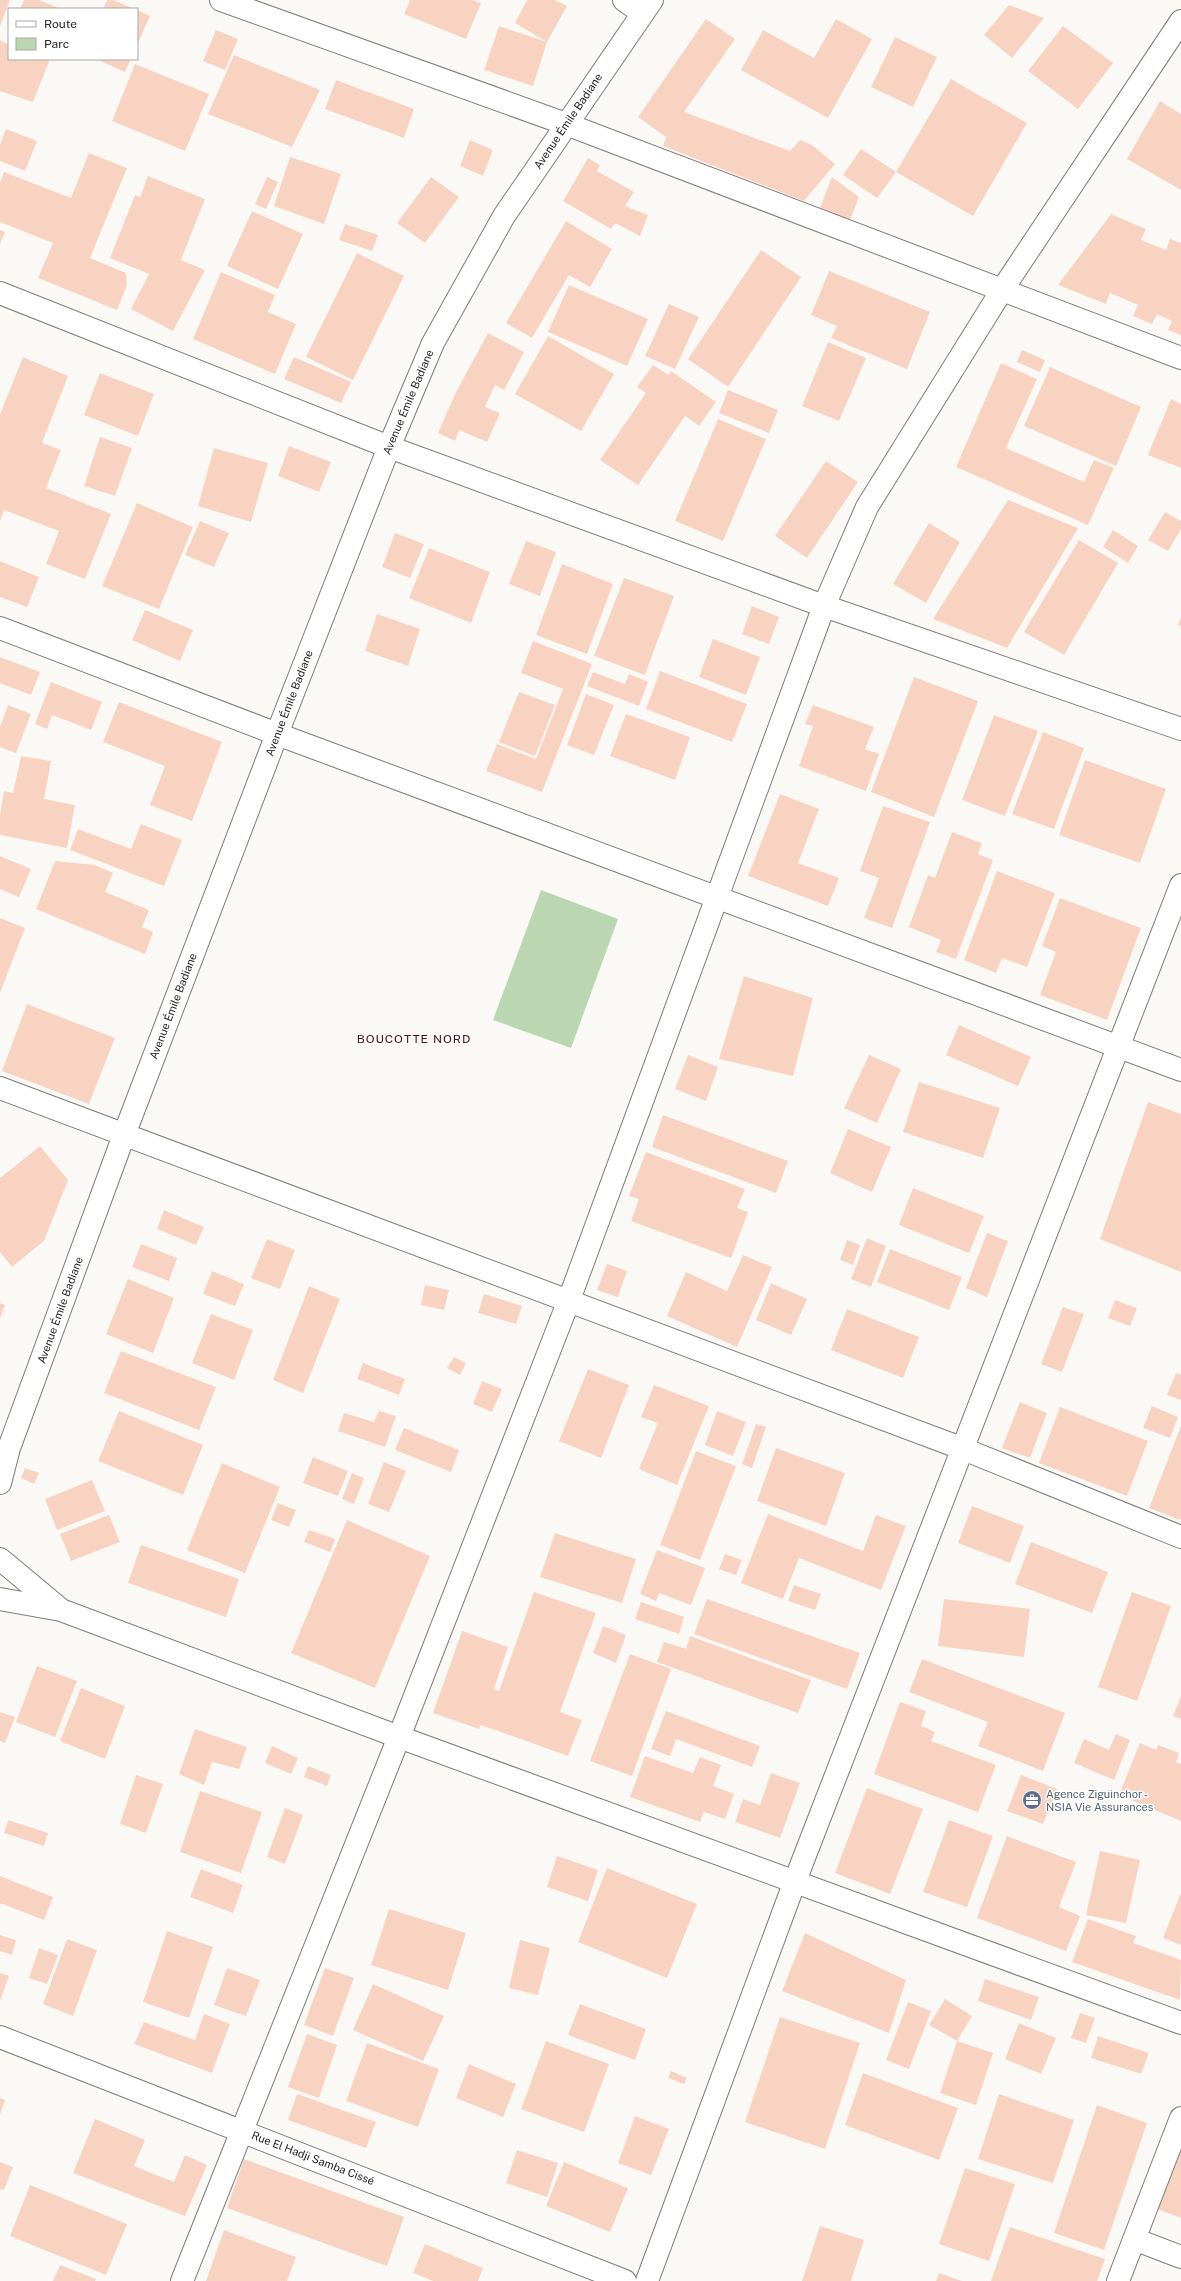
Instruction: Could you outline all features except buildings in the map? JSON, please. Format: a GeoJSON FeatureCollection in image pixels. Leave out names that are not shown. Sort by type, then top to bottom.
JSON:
{"type":"FeatureCollection","features":[{"type":"Feature","properties":{"kind":"street"},"geometry":{"type":"LineString","coordinates":[[221,0],[566,124],[1181,358]]}},
{"type":"Feature","properties":{"kind":"street"},"geometry":{"type":"LineString","coordinates":[[624,0],[647,7]]}},
{"type":"Feature","properties":{"kind":"street","name":"Avenue Émile Badiane"},"geometry":{"type":"LineString","coordinates":[[0,1483],[5,1453],[276,734],[389,447],[434,343],[471,273],[504,216],[647,7]]}},
{"type":"Feature","properties":{"kind":"street"},"geometry":{"type":"LineString","coordinates":[[182,2281],[399,1737],[569,1300],[824,606],[867,507],[1002,290],[1181,21]]}},
{"type":"Feature","properties":{"kind":"street"},"geometry":{"type":"LineString","coordinates":[[0,293],[389,447],[824,606],[1181,730]]}},
{"type":"Feature","properties":{"kind":"street"},"geometry":{"type":"LineString","coordinates":[[0,628],[276,734],[1181,1070]]}},
{"type":"Feature","properties":{"kind":"street"},"geometry":{"type":"LineString","coordinates":[[647,2281],[795,1881],[961,1448],[1119,1047],[1181,885]]}},
{"type":"Feature","properties":{"kind":"street"},"geometry":{"type":"LineString","coordinates":[[0,1088],[961,1448],[1181,1537]]}},
{"type":"Feature","properties":{"kind":"street"},"geometry":{"type":"LineString","coordinates":[[0,1559],[61,1610]]}},
{"type":"Feature","properties":{"kind":"street"},"geometry":{"type":"LineString","coordinates":[[0,1599],[61,1610],[399,1737],[1181,2023]]}},
{"type":"Feature","properties":{"kind":"street","name":"Rue El Hadji Samba Cissé"},"geometry":{"type":"LineString","coordinates":[[0,2037],[625,2281]]}},
{"type":"Feature","properties":{"kind":"street"},"geometry":{"type":"LineString","coordinates":[[1118,2281],[1181,2118]]}},
{"type":"Feature","properties":{"kind":"street"},"geometry":{"type":"LineString","coordinates":[[1134,2239],[1181,2257]]}},
{"type":"Feature","properties":{"kind":"green space"},"geometry":{"type":"Polygon","coordinates":[[[541,890],[618,919],[571,1048],[493,1020],[541,890]]]}},
{"type":"Feature","properties":{"kind":"place","name":"Agence Ziguinchor - NSIA Vie Assurances"},"geometry":{"type":"Point","coordinates":[1032,1800]}},
{"type":"Feature","properties":{"kind":"district","name":"BOUCOTTE NORD"},"geometry":{"type":"Point","coordinates":[414,1039]}}]}
